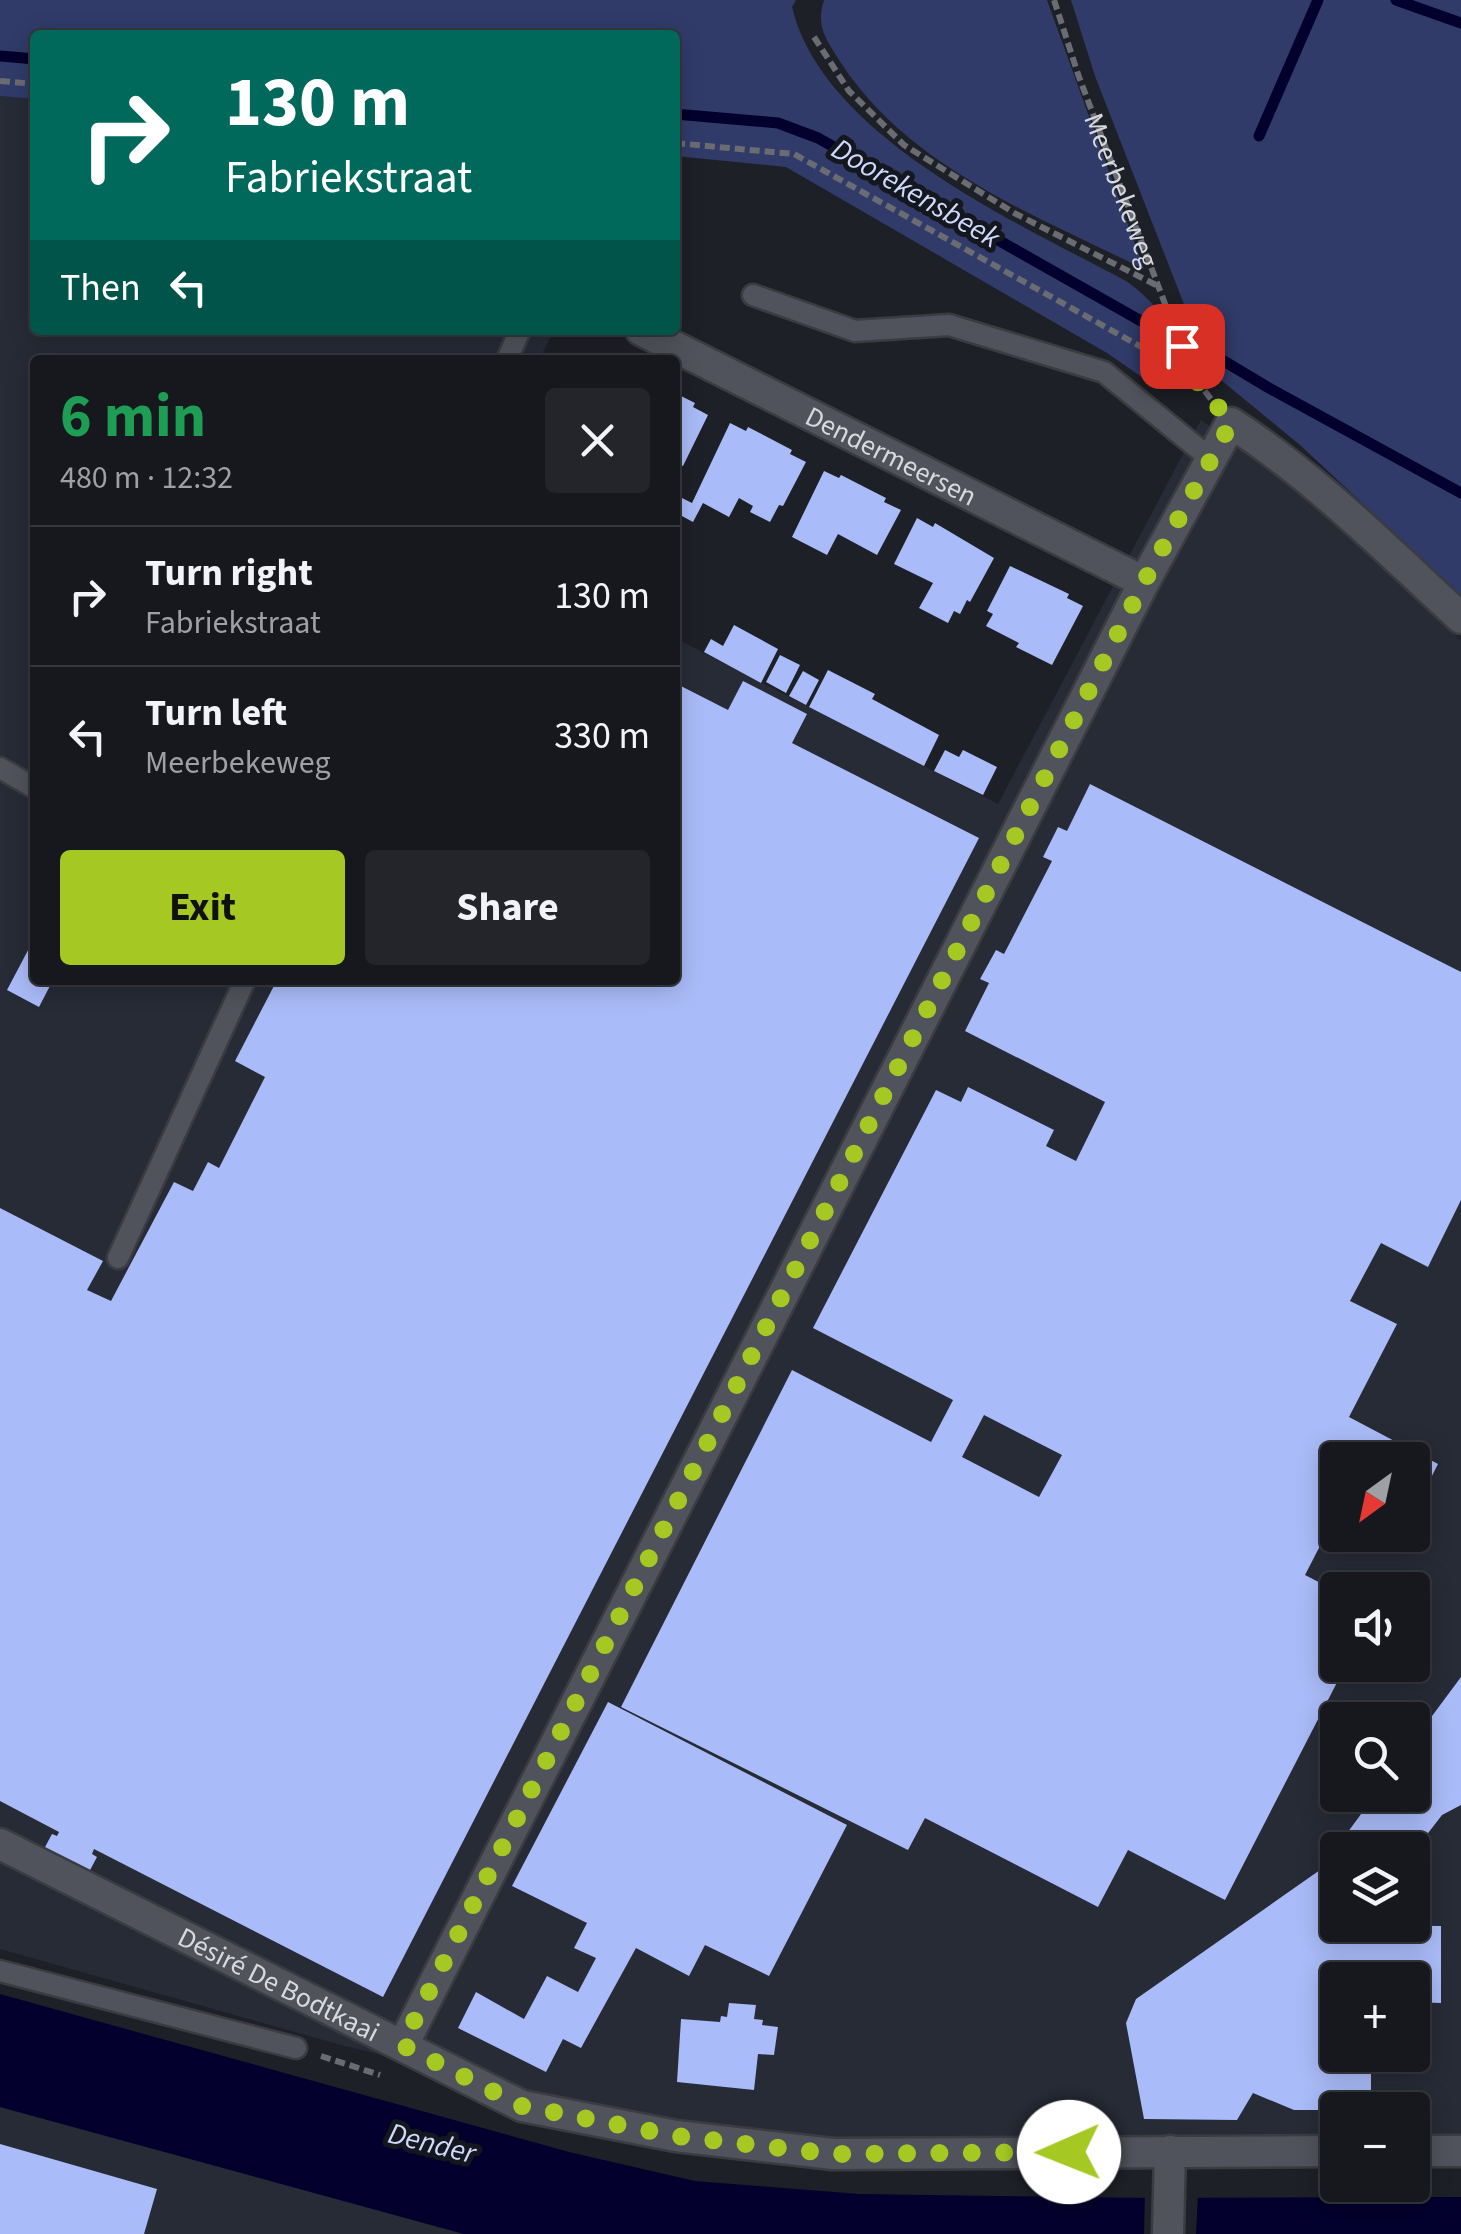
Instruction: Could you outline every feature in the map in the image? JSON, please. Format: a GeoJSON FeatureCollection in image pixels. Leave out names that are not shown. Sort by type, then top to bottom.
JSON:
{"type":"FeatureCollection","features":[{"type":"Feature","properties":{"kind":"street","name":"Dendermeersen"},"geometry":{"type":"LineString","coordinates":[[651,335],[1144,582]]}},
{"type":"Feature","properties":{"kind":"street"},"geometry":{"type":"LineString","coordinates":[[402,2045],[1144,582],[1231,423],[1273,450],[1314,484],[1461,618]]}},
{"type":"Feature","properties":{"kind":"street","name":"Désiré De Bodtkaai"},"geometry":{"type":"LineString","coordinates":[[0,1844],[522,2106],[676,2136],[833,2154],[1169,2162],[1320,2152]]}},
{"type":"Feature","properties":{"kind":"street"},"geometry":{"type":"LineString","coordinates":[[1430,2151],[1461,2151]]}},
{"type":"Feature","properties":{"kind":"street"},"geometry":{"type":"LineString","coordinates":[[1168,2234],[1169,2162]]}},
{"type":"Feature","properties":{"kind":"lane"},"geometry":{"type":"LineString","coordinates":[[753,295],[856,331],[948,324],[1104,372],[1211,459]]}},
{"type":"Feature","properties":{"kind":"lane"},"geometry":{"type":"LineString","coordinates":[[0,768],[30,785]]}},
{"type":"Feature","properties":{"kind":"lane"},"geometry":{"type":"LineString","coordinates":[[118,1258],[243,985]]}},
{"type":"Feature","properties":{"kind":"lane"},"geometry":{"type":"LineString","coordinates":[[0,1971],[296,2048]]}},
{"type":"Feature","properties":{"kind":"path","name":"Meerbekeweg"},"geometry":{"type":"LineString","coordinates":[[1054,0],[1092,112],[1192,375],[1231,423]]}},
{"type":"Feature","properties":{"kind":"path"},"geometry":{"type":"LineString","coordinates":[[814,37],[849,91],[904,145],[1016,214],[1161,288]]}},
{"type":"Feature","properties":{"kind":"path"},"geometry":{"type":"LineString","coordinates":[[0,81],[30,84]]}},
{"type":"Feature","properties":{"kind":"path"},"geometry":{"type":"LineString","coordinates":[[680,143],[794,154],[1192,375]]}},
{"type":"Feature","properties":{"kind":"path"},"geometry":{"type":"LineString","coordinates":[[296,2048],[390,2078]]}},
{"type":"Feature","properties":{"kind":"shaded area"},"geometry":{"type":"Polygon","coordinates":[[[0,0],[796,0],[792,7],[811,54],[842,96],[883,136],[981,203],[1142,293],[1161,316],[1165,328],[1166,354],[1159,389],[1107,353],[786,167],[680,156],[680,30],[30,30],[30,99],[0,96],[0,0]]]}},
{"type":"Feature","properties":{"kind":"shaded area"},"geometry":{"type":"Polygon","coordinates":[[[824,0],[1047,0],[1144,269],[978,185],[902,132],[869,100],[831,47],[822,26],[824,0]]]}},
{"type":"Feature","properties":{"kind":"shaded area"},"geometry":{"type":"Polygon","coordinates":[[[1071,0],[1461,0],[1461,595],[1300,445],[1210,371],[1095,76],[1071,0]]]}},
{"type":"Feature","properties":{"kind":"shaded area"},"geometry":{"type":"Polygon","coordinates":[[[0,96],[30,99],[30,335],[552,335],[542,355],[30,355],[30,985],[680,985],[680,641],[998,804],[1201,420],[1283,477],[1461,640],[1461,2136],[1430,2137],[1430,2092],[1320,2092],[1320,2137],[843,2142],[599,2108],[341,2045],[0,1949],[0,96]]]}},
{"type":"Feature","properties":{"kind":"shaded area"},"geometry":{"type":"Polygon","coordinates":[[[0,2107],[464,2234],[0,2234],[0,2107]]]}},
{"type":"Feature","properties":{"kind":"water","name":"Dender"},"geometry":{"type":"Polygon","coordinates":[[[0,1994],[569,2152],[695,2181],[859,2194],[1320,2197],[1320,2202],[1430,2202],[1430,2197],[1461,2197],[1461,2234],[464,2234],[0,2107],[0,1994]]]}},
{"type":"Feature","properties":{"kind":"pier"},"geometry":{"type":"Polygon","coordinates":[[[1145,2193],[1198,2193],[1196,2234],[1144,2234],[1145,2193]]]}},
{"type":"Feature","properties":{"kind":"building"},"geometry":{"type":"Polygon","coordinates":[[[680,396],[708,415],[683,466],[680,465],[680,396]]]}},
{"type":"Feature","properties":{"kind":"building"},"geometry":{"type":"Polygon","coordinates":[[[730,423],[746,431],[748,427],[792,450],[790,454],[806,462],[770,522],[750,512],[753,506],[739,498],[729,517],[703,503],[693,522],[680,515],[680,497],[692,503],[730,423]]]}},
{"type":"Feature","properties":{"kind":"building"},"geometry":{"type":"Polygon","coordinates":[[[824,471],[839,478],[841,475],[901,510],[877,555],[838,534],[827,555],[792,537],[824,471]]]}},
{"type":"Feature","properties":{"kind":"building"},"geometry":{"type":"Polygon","coordinates":[[[917,518],[933,527],[935,523],[994,558],[970,602],[967,600],[960,614],[954,611],[948,623],[919,608],[933,583],[894,564],[917,518]]]}},
{"type":"Feature","properties":{"kind":"building"},"geometry":{"type":"Polygon","coordinates":[[[1010,566],[1069,594],[1067,598],[1083,606],[1052,665],[986,626],[993,614],[987,611],[1010,566]]]}},
{"type":"Feature","properties":{"kind":"building"},"geometry":{"type":"Polygon","coordinates":[[[734,625],[778,649],[761,683],[704,652],[711,639],[723,646],[734,625]]]}},
{"type":"Feature","properties":{"kind":"building"},"geometry":{"type":"Polygon","coordinates":[[[780,655],[800,665],[786,693],[766,682],[780,655]]]}},
{"type":"Feature","properties":{"kind":"building"},"geometry":{"type":"Polygon","coordinates":[[[828,670],[875,694],[872,699],[939,735],[924,766],[809,707],[828,670]]]}},
{"type":"Feature","properties":{"kind":"building"},"geometry":{"type":"Polygon","coordinates":[[[803,671],[819,680],[806,705],[789,696],[803,671]]]}},
{"type":"Feature","properties":{"kind":"building"},"geometry":{"type":"Polygon","coordinates":[[[743,681],[807,714],[792,743],[979,838],[383,1997],[94,1849],[92,1854],[97,1857],[89,1872],[44,1849],[52,1834],[57,1836],[59,1832],[0,1801],[0,1208],[103,1261],[87,1290],[111,1301],[174,1182],[193,1191],[208,1162],[219,1168],[265,1077],[235,1061],[274,985],[680,985],[680,686],[728,710],[743,681]]]}},
{"type":"Feature","properties":{"kind":"building"},"geometry":{"type":"Polygon","coordinates":[[[945,750],[959,757],[963,750],[997,767],[983,795],[934,771],[945,750]]]}},
{"type":"Feature","properties":{"kind":"building"},"geometry":{"type":"Polygon","coordinates":[[[1090,784],[1461,972],[1461,1200],[1428,1267],[1381,1243],[1350,1301],[1397,1324],[1349,1417],[1396,1442],[1320,1442],[1320,1546],[1305,1575],[1320,1583],[1320,1682],[1337,1682],[1327,1702],[1320,1702],[1320,1715],[1225,1900],[1128,1850],[1098,1907],[925,1818],[908,1850],[621,1707],[792,1370],[931,1442],[953,1400],[813,1328],[936,1090],[961,1102],[968,1087],[1054,1130],[1046,1146],[1076,1161],[1105,1102],[965,1031],[989,983],[980,979],[996,950],[1004,954],[1052,861],[1043,857],[1058,827],[1067,831],[1090,784]],[[984,1415],[962,1457],[1039,1497],[1062,1455],[984,1415]]]}},
{"type":"Feature","properties":{"kind":"building"},"geometry":{"type":"Polygon","coordinates":[[[30,946],[30,985],[50,985],[39,1007],[7,990],[30,946]]]}},
{"type":"Feature","properties":{"kind":"building"},"geometry":{"type":"Polygon","coordinates":[[[1430,1460],[1438,1464],[1430,1480],[1430,1460]]]}},
{"type":"Feature","properties":{"kind":"building"},"geometry":{"type":"Polygon","coordinates":[[[1461,1677],[1461,1805],[1442,1815],[1429,1832],[1348,1832],[1363,1812],[1430,1812],[1430,1719],[1461,1677]]]}},
{"type":"Feature","properties":{"kind":"building"},"geometry":{"type":"Polygon","coordinates":[[[608,1702],[847,1825],[769,1976],[705,1945],[689,1976],[636,1948],[581,2048],[563,2039],[546,2072],[458,2028],[476,1992],[524,2019],[547,1976],[578,1992],[596,1958],[574,1948],[587,1923],[512,1886],[608,1702]]]}},
{"type":"Feature","properties":{"kind":"building"},"geometry":{"type":"Polygon","coordinates":[[[1320,1870],[1320,1942],[1430,1942],[1430,1926],[1441,1926],[1441,2003],[1430,2003],[1430,1962],[1320,1962],[1320,2072],[1371,2072],[1371,2092],[1320,2092],[1320,2110],[1294,2110],[1253,2093],[1237,2120],[1144,2119],[1126,2023],[1136,1999],[1320,1870]]]}},
{"type":"Feature","properties":{"kind":"building"},"geometry":{"type":"Polygon","coordinates":[[[729,2003],[756,2005],[754,2019],[763,2020],[762,2025],[778,2027],[774,2055],[758,2054],[754,2090],[677,2082],[681,2019],[720,2022],[721,2016],[727,2017],[729,2003]]]}},
{"type":"Feature","properties":{"kind":"building"},"geometry":{"type":"Polygon","coordinates":[[[0,2144],[157,2189],[144,2234],[0,2234],[0,2144]]]}},
{"type":"Feature","properties":{"kind":"waterway"},"geometry":{"type":"LineString","coordinates":[[1259,136],[1318,0]]}},
{"type":"Feature","properties":{"kind":"waterway"},"geometry":{"type":"LineString","coordinates":[[1396,0],[1461,23]]}},
{"type":"Feature","properties":{"kind":"waterway","name":"Doorekensbeek"},"geometry":{"type":"LineString","coordinates":[[0,56],[30,59]]}},
{"type":"Feature","properties":{"kind":"waterway","name":"Doorekensbeek"},"geometry":{"type":"LineString","coordinates":[[680,114],[778,123],[818,138],[1141,321]]}},
{"type":"Feature","properties":{"kind":"waterway","name":"Doorekensbeek"},"geometry":{"type":"LineString","coordinates":[[1202,348],[1461,493]]}},
{"type":"Feature","properties":{"kind":"route"},"geometry":{"type":"LineString","coordinates":[[1069,2152],[833,2154],[676,2136],[522,2106],[402,2045],[1144,582],[1231,423],[1192,375],[1182,346]]}}]}
